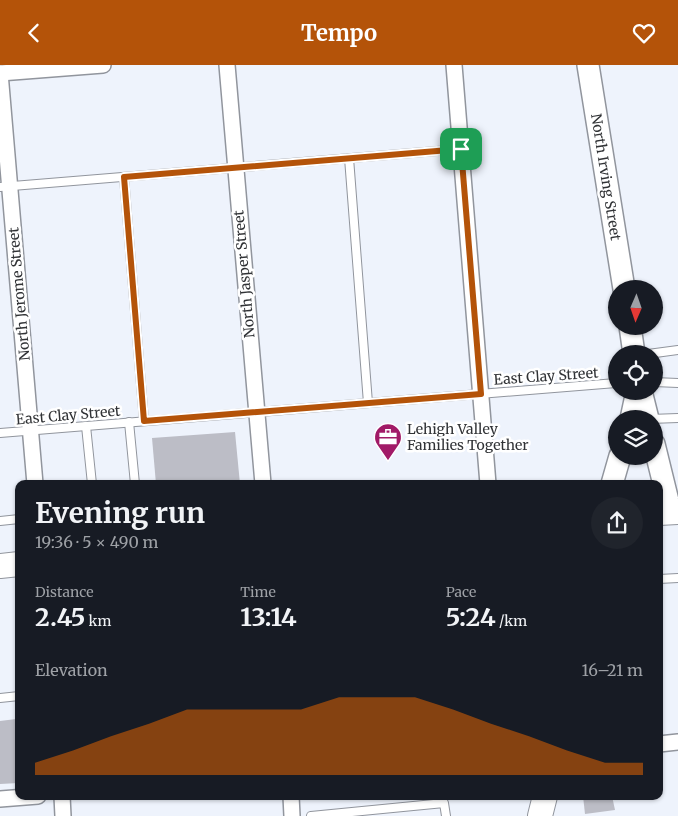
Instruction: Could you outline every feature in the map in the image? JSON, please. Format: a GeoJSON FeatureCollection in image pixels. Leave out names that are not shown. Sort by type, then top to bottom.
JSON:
{"type":"FeatureCollection","features":[{"type":"Feature","properties":{"kind":"main road","name":"North Irving Street"},"geometry":{"type":"LineString","coordinates":[[588,65],[623,280]]}},
{"type":"Feature","properties":{"kind":"main road"},"geometry":{"type":"LineString","coordinates":[[613,480],[617,465]]}},
{"type":"Feature","properties":{"kind":"main road"},"geometry":{"type":"LineString","coordinates":[[629,480],[632,465]]}},
{"type":"Feature","properties":{"kind":"main road"},"geometry":{"type":"LineString","coordinates":[[659,465],[663,480]]}},
{"type":"Feature","properties":{"kind":"main road"},"geometry":{"type":"LineString","coordinates":[[663,481],[668,501],[678,511]]}},
{"type":"Feature","properties":{"kind":"main road"},"geometry":{"type":"LineString","coordinates":[[663,513],[678,511]]}},
{"type":"Feature","properties":{"kind":"main road"},"geometry":{"type":"LineString","coordinates":[[0,566],[15,564]]}},
{"type":"Feature","properties":{"kind":"main road"},"geometry":{"type":"LineString","coordinates":[[523,816],[527,800]]}},
{"type":"Feature","properties":{"kind":"main road"},"geometry":{"type":"LineString","coordinates":[[540,816],[544,800]]}},
{"type":"Feature","properties":{"kind":"street"},"geometry":{"type":"LineString","coordinates":[[0,73],[103,65]]}},
{"type":"Feature","properties":{"kind":"street","name":"North Jasper Street"},"geometry":{"type":"LineString","coordinates":[[227,65],[263,480]]}},
{"type":"Feature","properties":{"kind":"street"},"geometry":{"type":"LineString","coordinates":[[454,65],[488,480]]}},
{"type":"Feature","properties":{"kind":"street","name":"North Jerome Street"},"geometry":{"type":"LineString","coordinates":[[0,73],[5,187],[35,480]]}},
{"type":"Feature","properties":{"kind":"street"},"geometry":{"type":"LineString","coordinates":[[663,744],[678,742]]}},
{"type":"Feature","properties":{"kind":"street"},"geometry":{"type":"LineString","coordinates":[[0,799],[15,798]]}},
{"type":"Feature","properties":{"kind":"street"},"geometry":{"type":"LineString","coordinates":[[62,800],[63,816]]}},
{"type":"Feature","properties":{"kind":"street"},"geometry":{"type":"LineString","coordinates":[[291,800],[292,816]]}},
{"type":"Feature","properties":{"kind":"lane"},"geometry":{"type":"LineString","coordinates":[[5,187],[461,149]]}},
{"type":"Feature","properties":{"kind":"lane"},"geometry":{"type":"LineString","coordinates":[[349,158],[368,403]]}},
{"type":"Feature","properties":{"kind":"lane"},"geometry":{"type":"LineString","coordinates":[[124,177],[144,421]]}},
{"type":"Feature","properties":{"kind":"lane"},"geometry":{"type":"LineString","coordinates":[[663,352],[678,350]]}},
{"type":"Feature","properties":{"kind":"lane"},"geometry":{"type":"LineString","coordinates":[[663,382],[678,383]]}},
{"type":"Feature","properties":{"kind":"lane","name":"East Clay Street"},"geometry":{"type":"LineString","coordinates":[[0,433],[608,384]]}},
{"type":"Feature","properties":{"kind":"lane"},"geometry":{"type":"LineString","coordinates":[[663,418],[678,418]]}},
{"type":"Feature","properties":{"kind":"lane"},"geometry":{"type":"LineString","coordinates":[[129,422],[135,480]]}},
{"type":"Feature","properties":{"kind":"lane"},"geometry":{"type":"LineString","coordinates":[[86,426],[92,480]]}},
{"type":"Feature","properties":{"kind":"lane"},"geometry":{"type":"LineString","coordinates":[[0,521],[15,519]]}},
{"type":"Feature","properties":{"kind":"lane"},"geometry":{"type":"LineString","coordinates":[[663,579],[678,578]]}},
{"type":"Feature","properties":{"kind":"lane"},"geometry":{"type":"LineString","coordinates":[[0,698],[15,696]]}},
{"type":"Feature","properties":{"kind":"lane"},"geometry":{"type":"LineString","coordinates":[[311,816],[444,803],[446,816]]}},
{"type":"Feature","properties":{"kind":"building"},"geometry":{"type":"Polygon","coordinates":[[[235,432],[240,480],[156,480],[152,438],[235,432]]]}},
{"type":"Feature","properties":{"kind":"building"},"geometry":{"type":"Polygon","coordinates":[[[15,719],[15,783],[0,784],[0,721],[15,719]]]}},
{"type":"Feature","properties":{"kind":"building"},"geometry":{"type":"Polygon","coordinates":[[[583,800],[613,800],[615,810],[585,814],[583,800]]]}},
{"type":"Feature","properties":{"kind":"place","name":"Lehigh Valley Families Together"},"geometry":{"type":"Point","coordinates":[388,461]}},
{"type":"Feature","properties":{"kind":"route"},"geometry":{"type":"LineString","coordinates":[[461,149],[481,394],[144,421],[124,177],[461,149]]}}]}
